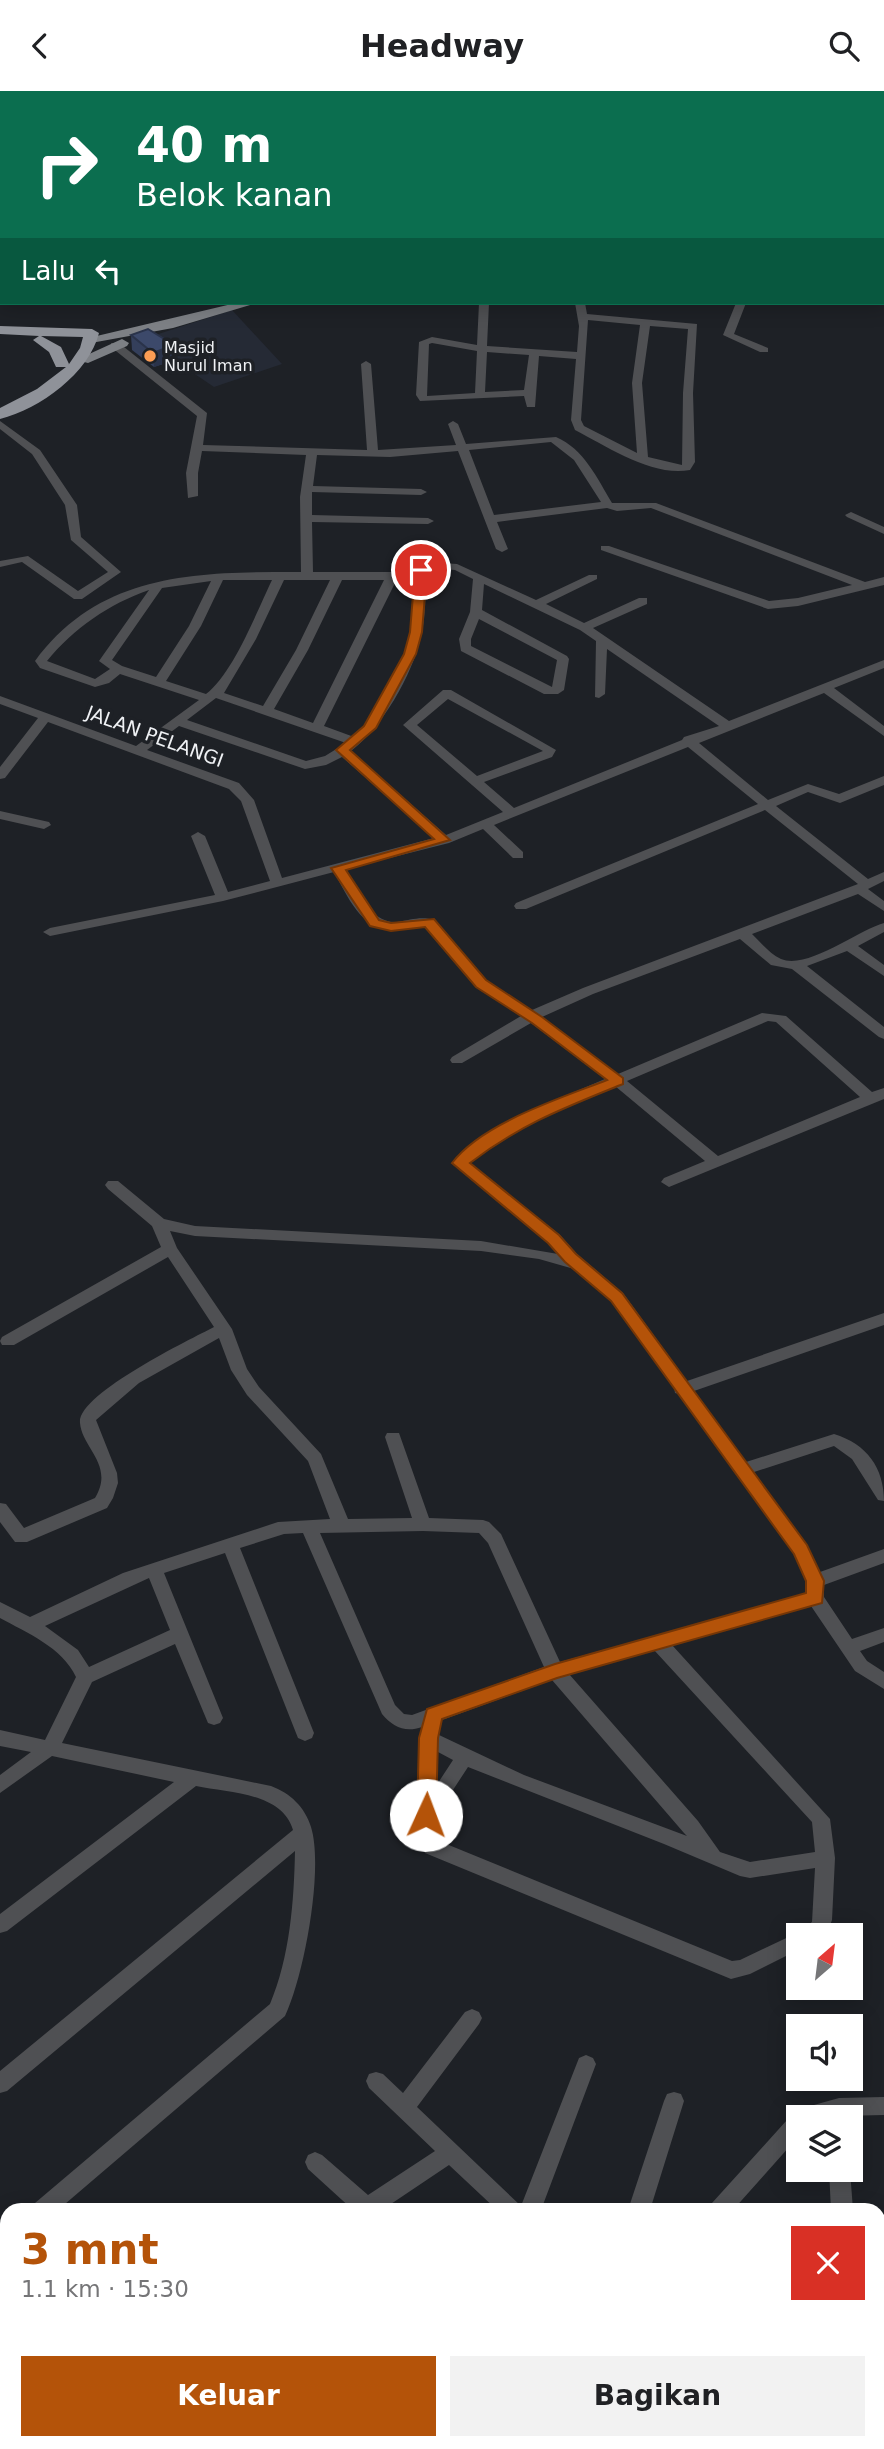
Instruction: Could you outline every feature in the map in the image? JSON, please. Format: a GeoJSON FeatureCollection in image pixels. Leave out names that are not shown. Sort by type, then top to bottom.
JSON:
{"type":"FeatureCollection","features":[{"type":"Feature","properties":{"kind":"highway"},"geometry":{"type":"LineString","coordinates":[[0,330],[85,337]]}},
{"type":"Feature","properties":{"kind":"highway"},"geometry":{"type":"LineString","coordinates":[[0,337],[40,340],[85,337]]}},
{"type":"Feature","properties":{"kind":"highway"},"geometry":{"type":"LineString","coordinates":[[0,414],[55,383],[83,361],[85,337]]}},
{"type":"Feature","properties":{"kind":"highway"},"geometry":{"type":"LineString","coordinates":[[0,404],[61,364],[71,356],[85,337]]}},
{"type":"Feature","properties":{"kind":"highway"},"geometry":{"type":"LineString","coordinates":[[40,340],[56,350],[61,364]]}},
{"type":"Feature","properties":{"kind":"main road"},"geometry":{"type":"LineString","coordinates":[[85,337],[211,305]]}},
{"type":"Feature","properties":{"kind":"main road"},"geometry":{"type":"LineString","coordinates":[[83,361],[115,345],[173,324],[243,305]]}},
{"type":"Feature","properties":{"kind":"main road"},"geometry":{"type":"LineString","coordinates":[[85,337],[173,324]]}},
{"type":"Feature","properties":{"kind":"street"},"geometry":{"type":"LineString","coordinates":[[480,396],[484,305]]}},
{"type":"Feature","properties":{"kind":"street"},"geometry":{"type":"LineString","coordinates":[[580,305],[583,317],[582,356],[576,420],[579,428],[643,458],[675,468],[689,465],[688,393],[694,328],[687,324],[583,317]]}},
{"type":"Feature","properties":{"kind":"street"},"geometry":{"type":"LineString","coordinates":[[740,305],[728,335],[764,349]]}},
{"type":"Feature","properties":{"kind":"street"},"geometry":{"type":"LineString","coordinates":[[643,458],[637,383],[645,323]]}},
{"type":"Feature","properties":{"kind":"street"},"geometry":{"type":"LineString","coordinates":[[529,393],[430,401],[421,395],[425,341],[534,354],[582,356]]}},
{"type":"Feature","properties":{"kind":"street"},"geometry":{"type":"LineString","coordinates":[[115,345],[203,415],[192,496]]}},
{"type":"Feature","properties":{"kind":"street"},"geometry":{"type":"LineString","coordinates":[[531,405],[529,393],[534,354]]}},
{"type":"Feature","properties":{"kind":"street"},"geometry":{"type":"LineString","coordinates":[[366,364],[373,454]]}},
{"type":"Feature","properties":{"kind":"street"},"geometry":{"type":"LineString","coordinates":[[0,424],[36,452],[71,505],[75,538],[115,572],[78,596],[24,558],[0,563]]}},
{"type":"Feature","properties":{"kind":"street"},"geometry":{"type":"LineString","coordinates":[[453,424],[502,548]]}},
{"type":"Feature","properties":{"kind":"street"},"geometry":{"type":"LineString","coordinates":[[198,448],[373,454],[558,441],[592,477],[608,505]]}},
{"type":"Feature","properties":{"kind":"street"},"geometry":{"type":"LineString","coordinates":[[307,576],[307,489],[312,453]]}},
{"type":"Feature","properties":{"kind":"street"},"geometry":{"type":"LineString","coordinates":[[307,489],[421,492]]}},
{"type":"Feature","properties":{"kind":"street"},"geometry":{"type":"LineString","coordinates":[[490,519],[608,505],[657,506],[865,586]]}},
{"type":"Feature","properties":{"kind":"street"},"geometry":{"type":"LineString","coordinates":[[850,515],[884,531]]}},
{"type":"Feature","properties":{"kind":"street"},"geometry":{"type":"LineString","coordinates":[[306,518],[428,520]]}},
{"type":"Feature","properties":{"kind":"street"},"geometry":{"type":"LineString","coordinates":[[606,548],[768,605],[798,602],[884,581]]}},
{"type":"Feature","properties":{"kind":"street"},"geometry":{"type":"LineString","coordinates":[[118,669],[104,680],[95,683],[44,665],[41,661],[64,634],[139,587],[219,576],[392,576],[451,566],[539,603],[584,627],[726,725]]}},
{"type":"Feature","properties":{"kind":"street"},"geometry":{"type":"LineString","coordinates":[[178,721],[306,765],[316,765],[342,750],[369,728],[413,646],[421,570]]}},
{"type":"Feature","properties":{"kind":"street"},"geometry":{"type":"LineString","coordinates":[[159,682],[195,626],[219,576]]}},
{"type":"Feature","properties":{"kind":"street"},"geometry":{"type":"LineString","coordinates":[[316,729],[392,576]]}},
{"type":"Feature","properties":{"kind":"street"},"geometry":{"type":"LineString","coordinates":[[476,612],[563,659],[559,689],[548,691],[465,648],[465,639],[476,612],[479,576]]}},
{"type":"Feature","properties":{"kind":"street"},"geometry":{"type":"LineString","coordinates":[[138,750],[213,696],[250,639],[279,577]]}},
{"type":"Feature","properties":{"kind":"street"},"geometry":{"type":"LineString","coordinates":[[266,712],[302,650],[337,577]]}},
{"type":"Feature","properties":{"kind":"street"},"geometry":{"type":"LineString","coordinates":[[539,603],[593,577]]}},
{"type":"Feature","properties":{"kind":"street"},"geometry":{"type":"LineString","coordinates":[[161,584],[154,589],[106,662],[118,669],[354,741]]}},
{"type":"Feature","properties":{"kind":"street"},"geometry":{"type":"LineString","coordinates":[[584,627],[643,601]]}},
{"type":"Feature","properties":{"kind":"street"},"geometry":{"type":"LineString","coordinates":[[599,694],[602,638]]}},
{"type":"Feature","properties":{"kind":"street"},"geometry":{"type":"LineString","coordinates":[[50,932],[223,897],[444,840],[688,740],[884,664]]}},
{"type":"Feature","properties":{"kind":"street"},"geometry":{"type":"LineString","coordinates":[[824,687],[884,732]]}},
{"type":"Feature","properties":{"kind":"street"},"geometry":{"type":"LineString","coordinates":[[476,781],[547,754],[549,749],[453,694],[446,693],[409,725],[512,813]]}},
{"type":"Feature","properties":{"kind":"street","name":"JALAN PELANGI"},"geometry":{"type":"LineString","coordinates":[[0,700],[239,789],[247,800],[278,884]]}},
{"type":"Feature","properties":{"kind":"street"},"geometry":{"type":"LineString","coordinates":[[0,775],[45,718]]}},
{"type":"Feature","properties":{"kind":"street"},"geometry":{"type":"LineString","coordinates":[[688,740],[768,804],[884,908]]}},
{"type":"Feature","properties":{"kind":"street"},"geometry":{"type":"LineString","coordinates":[[342,750],[444,840]]}},
{"type":"Feature","properties":{"kind":"street"},"geometry":{"type":"LineString","coordinates":[[520,906],[808,788],[842,798],[884,780]]}},
{"type":"Feature","properties":{"kind":"street"},"geometry":{"type":"LineString","coordinates":[[0,815],[44,825]]}},
{"type":"Feature","properties":{"kind":"street"},"geometry":{"type":"LineString","coordinates":[[485,824],[518,855]]}},
{"type":"Feature","properties":{"kind":"street"},"geometry":{"type":"LineString","coordinates":[[198,836],[223,897]]}},
{"type":"Feature","properties":{"kind":"street"},"geometry":{"type":"LineString","coordinates":[[338,868],[374,923],[391,927],[429,922],[481,983],[532,1016],[618,1081],[715,1162]]}},
{"type":"Feature","properties":{"kind":"street"},"geometry":{"type":"LineString","coordinates":[[457,1061],[532,1016],[605,984],[863,887],[884,876]]}},
{"type":"Feature","properties":{"kind":"street"},"geometry":{"type":"LineString","coordinates":[[742,933],[777,963],[796,965],[848,945],[884,927]]}},
{"type":"Feature","properties":{"kind":"street"},"geometry":{"type":"LineString","coordinates":[[848,945],[884,972]]}},
{"type":"Feature","properties":{"kind":"street"},"geometry":{"type":"LineString","coordinates":[[796,965],[884,1034]]}},
{"type":"Feature","properties":{"kind":"street"},"geometry":{"type":"LineString","coordinates":[[878,1096],[774,1015],[763,1017],[618,1081],[530,1116],[499,1133],[460,1163],[554,1239],[578,1265],[617,1297],[801,1550],[815,1589],[847,1648],[861,1666],[884,1682]]}},
{"type":"Feature","properties":{"kind":"street"},"geometry":{"type":"LineString","coordinates":[[668,1182],[878,1096]]}},
{"type":"Feature","properties":{"kind":"street"},"geometry":{"type":"LineString","coordinates":[[113,1185],[159,1223],[195,1231],[481,1246],[539,1254],[578,1265]]}},
{"type":"Feature","properties":{"kind":"street"},"geometry":{"type":"LineString","coordinates":[[159,1223],[170,1249],[224,1329],[239,1370],[253,1391],[315,1458],[342,1527]]}},
{"type":"Feature","properties":{"kind":"street"},"geometry":{"type":"LineString","coordinates":[[8,1341],[170,1249]]}},
{"type":"Feature","properties":{"kind":"street"},"geometry":{"type":"LineString","coordinates":[[681,1388],[884,1319]]}},
{"type":"Feature","properties":{"kind":"street"},"geometry":{"type":"LineString","coordinates":[[0,1509],[21,1537],[101,1503],[108,1492],[108,1464],[88,1425],[88,1417],[119,1390],[154,1366],[224,1329]]}},
{"type":"Feature","properties":{"kind":"street"},"geometry":{"type":"LineString","coordinates":[[393,1437],[423,1524]]}},
{"type":"Feature","properties":{"kind":"street"},"geometry":{"type":"LineString","coordinates":[[741,1470],[834,1440],[848,1444],[855,1450],[884,1495]]}},
{"type":"Feature","properties":{"kind":"street"},"geometry":{"type":"LineString","coordinates":[[28,1626],[122,1581],[284,1527],[423,1524],[478,1526],[492,1534],[555,1671],[691,1828],[712,1856]]}},
{"type":"Feature","properties":{"kind":"street"},"geometry":{"type":"LineString","coordinates":[[309,1528],[393,1717],[412,1723],[555,1671],[815,1589],[884,1556]]}},
{"type":"Feature","properties":{"kind":"street"},"geometry":{"type":"LineString","coordinates":[[231,1546],[305,1733]]}},
{"type":"Feature","properties":{"kind":"street"},"geometry":{"type":"LineString","coordinates":[[154,1570],[214,1718]]}},
{"type":"Feature","properties":{"kind":"street"},"geometry":{"type":"LineString","coordinates":[[0,1609],[75,1657],[85,1677]]}},
{"type":"Feature","properties":{"kind":"street"},"geometry":{"type":"LineString","coordinates":[[0,1785],[51,1747],[85,1677],[181,1633]]}},
{"type":"Feature","properties":{"kind":"street"},"geometry":{"type":"LineString","coordinates":[[847,1648],[884,1635]]}},
{"type":"Feature","properties":{"kind":"street"},"geometry":{"type":"LineString","coordinates":[[657,1641],[818,1814],[825,1828],[821,1923]]}},
{"type":"Feature","properties":{"kind":"street"},"geometry":{"type":"LineString","coordinates":[[434,1714],[429,1738],[425,1836],[432,1847],[721,1967],[743,1968],[786,1946]]}},
{"type":"Feature","properties":{"kind":"street"},"geometry":{"type":"LineString","coordinates":[[0,1738],[277,1796],[287,1802],[303,1833],[302,1884],[287,1991],[278,2010],[51,2203]]}},
{"type":"Feature","properties":{"kind":"street"},"geometry":{"type":"LineString","coordinates":[[429,1738],[465,1757],[750,1870],[825,1858]]}},
{"type":"Feature","properties":{"kind":"street"},"geometry":{"type":"LineString","coordinates":[[426,1815],[465,1757]]}},
{"type":"Feature","properties":{"kind":"street"},"geometry":{"type":"LineString","coordinates":[[0,1925],[194,1777]]}},
{"type":"Feature","properties":{"kind":"street"},"geometry":{"type":"LineString","coordinates":[[0,2084],[303,1833]]}},
{"type":"Feature","properties":{"kind":"street"},"geometry":{"type":"LineString","coordinates":[[404,2108],[472,2018]]}},
{"type":"Feature","properties":{"kind":"street"},"geometry":{"type":"LineString","coordinates":[[533,2203],[586,2064]]}},
{"type":"Feature","properties":{"kind":"street"},"geometry":{"type":"LineString","coordinates":[[376,2081],[504,2203]]}},
{"type":"Feature","properties":{"kind":"street"},"geometry":{"type":"LineString","coordinates":[[641,2203],[674,2101]]}},
{"type":"Feature","properties":{"kind":"street"},"geometry":{"type":"LineString","coordinates":[[863,2109],[884,2106]]}},
{"type":"Feature","properties":{"kind":"street"},"geometry":{"type":"LineString","coordinates":[[726,2203],[786,2136]]}},
{"type":"Feature","properties":{"kind":"street"},"geometry":{"type":"LineString","coordinates":[[375,2203],[449,2153]]}},
{"type":"Feature","properties":{"kind":"street"},"geometry":{"type":"LineString","coordinates":[[315,2162],[359,2203]]}},
{"type":"Feature","properties":{"kind":"street"},"geometry":{"type":"LineString","coordinates":[[841,2182],[842,2203]]}},
{"type":"Feature","properties":{"kind":"shaded area"},"geometry":{"type":"Polygon","coordinates":[[[232,310],[282,364],[214,387],[143,339],[232,310]]]}},
{"type":"Feature","properties":{"kind":"building"},"geometry":{"type":"Polygon","coordinates":[[[148,329],[174,345],[153,353],[131,335],[148,329]]]}},
{"type":"Feature","properties":{"kind":"place","name":"Masjid Nurul Iman"},"geometry":{"type":"Point","coordinates":[150,356]}},
{"type":"Feature","properties":{"kind":"route"},"geometry":{"type":"LineString","coordinates":[[421,570],[416,632],[410,654],[369,728],[342,750],[444,840],[338,868],[374,923],[391,927],[429,922],[481,983],[537,1020],[618,1081],[508,1127],[460,1163],[554,1239],[571,1258],[617,1297],[801,1550],[815,1581],[815,1598],[555,1671],[434,1714],[429,1738],[426,1815]]}}]}
